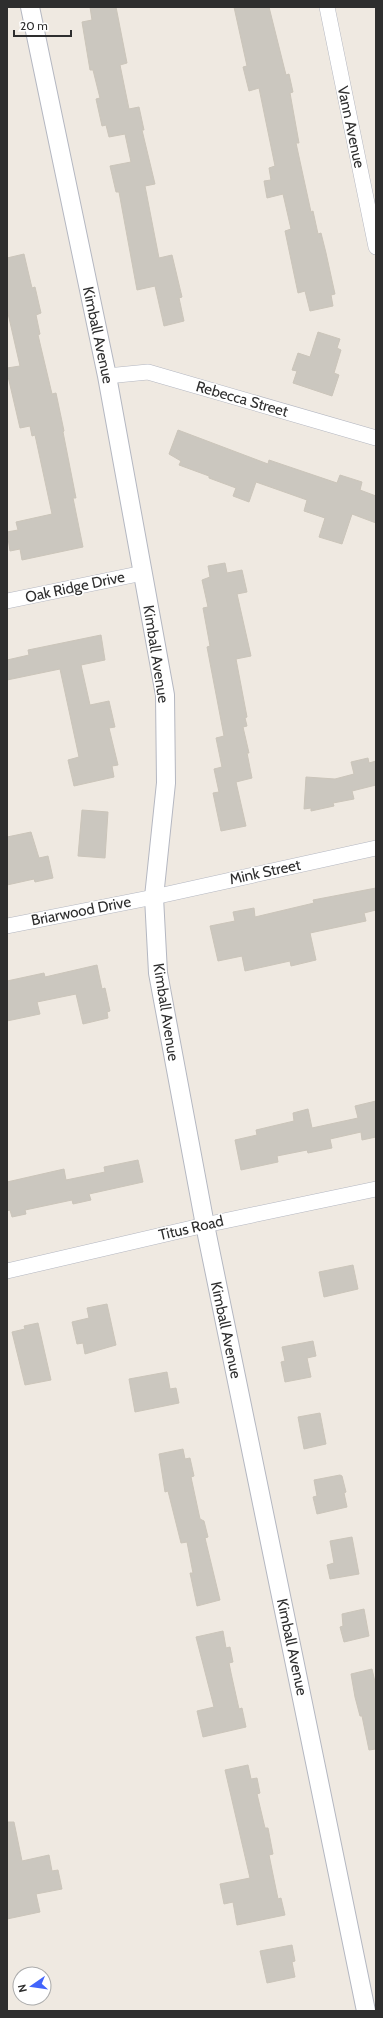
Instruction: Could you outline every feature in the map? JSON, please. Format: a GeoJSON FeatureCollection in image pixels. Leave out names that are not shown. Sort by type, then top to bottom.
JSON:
{"type":"FeatureCollection","features":[{"type":"Feature","properties":{"kind":"street","name":"Kimball Avenue"},"geometry":{"type":"LineString","coordinates":[[30,7],[107,376],[165,695],[166,783],[154,897],[158,973],[205,1225],[366,2011]]}},
{"type":"Feature","properties":{"kind":"street","name":"Vann Avenue"},"geometry":{"type":"LineString","coordinates":[[327,7],[376,247]]}},
{"type":"Feature","properties":{"kind":"street","name":"Rebecca Street"},"geometry":{"type":"LineString","coordinates":[[107,376],[148,372],[376,438]]}},
{"type":"Feature","properties":{"kind":"street","name":"Oak Ridge Drive"},"geometry":{"type":"LineString","coordinates":[[7,601],[143,573]]}},
{"type":"Feature","properties":{"kind":"street","name":"Mink Street"},"geometry":{"type":"LineString","coordinates":[[154,897],[376,848]]}},
{"type":"Feature","properties":{"kind":"street","name":"Briarwood Drive"},"geometry":{"type":"LineString","coordinates":[[7,926],[154,897]]}},
{"type":"Feature","properties":{"kind":"street","name":"Titus Road"},"geometry":{"type":"LineString","coordinates":[[7,1271],[205,1225],[376,1189]]}},
{"type":"Feature","properties":{"kind":"building"},"geometry":{"type":"Polygon","coordinates":[[[90,7],[116,7],[127,63],[120,65],[129,109],[139,107],[144,130],[142,130],[155,184],[145,186],[159,258],[172,255],[182,297],[179,298],[184,321],[164,326],[155,286],[137,290],[119,192],[116,192],[110,166],[131,162],[125,134],[109,137],[106,125],[102,126],[96,99],[100,98],[93,70],[90,70],[82,22],[92,20],[90,7]]]}},
{"type":"Feature","properties":{"kind":"building"},"geometry":{"type":"Polygon","coordinates":[[[234,7],[269,7],[286,75],[289,74],[293,92],[290,93],[299,143],[296,143],[311,212],[313,211],[318,234],[321,233],[326,253],[335,294],[331,295],[333,306],[310,311],[305,291],[298,293],[285,231],[291,229],[283,194],[267,198],[264,181],[271,180],[269,168],[275,166],[259,88],[249,91],[243,67],[247,66],[234,7]]]}},
{"type":"Feature","properties":{"kind":"building"},"geometry":{"type":"Polygon","coordinates":[[[24,254],[32,288],[35,287],[41,313],[36,315],[40,334],[38,335],[52,394],[56,393],[76,498],[73,498],[83,547],[22,560],[20,549],[10,551],[7,532],[18,530],[16,522],[52,514],[35,435],[32,436],[30,426],[20,428],[7,372],[7,368],[20,366],[7,309],[7,258],[24,254]]]}},
{"type":"Feature","properties":{"kind":"building"},"geometry":{"type":"Polygon","coordinates":[[[318,332],[340,339],[337,348],[341,350],[334,373],[339,375],[332,396],[293,383],[297,371],[292,370],[298,353],[310,357],[318,332]]]}},
{"type":"Feature","properties":{"kind":"building"},"geometry":{"type":"Polygon","coordinates":[[[178,430],[268,464],[269,460],[337,483],[340,475],[362,482],[360,490],[376,496],[376,523],[352,514],[342,544],[319,537],[325,518],[304,511],[307,500],[256,482],[249,502],[233,496],[236,488],[179,465],[181,461],[169,454],[178,430]]]}},
{"type":"Feature","properties":{"kind":"building"},"geometry":{"type":"Polygon","coordinates":[[[225,563],[227,573],[242,570],[247,592],[237,594],[251,656],[236,659],[247,717],[245,718],[247,726],[243,727],[249,753],[247,753],[252,778],[236,782],[246,826],[221,831],[213,793],[219,792],[214,769],[222,767],[216,738],[224,736],[207,647],[210,646],[203,608],[208,607],[202,580],[210,577],[208,566],[225,563]]]}},
{"type":"Feature","properties":{"kind":"building"},"geometry":{"type":"Polygon","coordinates":[[[101,635],[105,660],[81,665],[90,705],[109,701],[115,727],[109,728],[118,765],[112,766],[114,777],[74,786],[68,760],[79,757],[60,669],[7,680],[7,660],[29,655],[28,650],[101,635]]]}},
{"type":"Feature","properties":{"kind":"building"},"geometry":{"type":"Polygon","coordinates":[[[368,758],[369,763],[376,761],[376,785],[352,791],[354,799],[333,803],[334,806],[311,811],[311,808],[304,809],[306,777],[335,779],[354,774],[351,762],[368,758]]]}},
{"type":"Feature","properties":{"kind":"building"},"geometry":{"type":"Polygon","coordinates":[[[82,810],[108,812],[105,858],[78,856],[82,810]]]}},
{"type":"Feature","properties":{"kind":"building"},"geometry":{"type":"Polygon","coordinates":[[[31,832],[39,858],[48,856],[53,878],[35,882],[34,879],[7,885],[7,837],[31,832]]]}},
{"type":"Feature","properties":{"kind":"building"},"geometry":{"type":"Polygon","coordinates":[[[376,888],[376,910],[364,913],[366,921],[310,933],[316,960],[291,966],[290,961],[245,971],[242,956],[218,961],[210,926],[235,921],[233,912],[254,908],[255,917],[314,903],[313,900],[376,888]]]}},
{"type":"Feature","properties":{"kind":"building"},"geometry":{"type":"Polygon","coordinates":[[[97,965],[102,989],[105,988],[110,1011],[107,1012],[108,1018],[83,1024],[76,994],[37,1002],[40,1014],[7,1021],[7,981],[44,973],[45,977],[97,965]]]}},
{"type":"Feature","properties":{"kind":"building"},"geometry":{"type":"Polygon","coordinates":[[[376,1101],[376,1137],[362,1140],[361,1132],[330,1139],[332,1148],[308,1153],[307,1150],[277,1156],[278,1162],[241,1170],[235,1140],[257,1135],[256,1130],[294,1121],[293,1113],[308,1109],[312,1128],[358,1118],[355,1106],[376,1101]]]}},
{"type":"Feature","properties":{"kind":"building"},"geometry":{"type":"Polygon","coordinates":[[[138,1160],[143,1182],[89,1194],[91,1200],[73,1204],[72,1200],[25,1210],[26,1214],[12,1217],[10,1210],[7,1211],[7,1182],[64,1169],[66,1180],[105,1172],[104,1167],[138,1160]]]}},
{"type":"Feature","properties":{"kind":"building"},"geometry":{"type":"Polygon","coordinates":[[[353,1265],[358,1289],[324,1297],[319,1272],[353,1265]]]}},
{"type":"Feature","properties":{"kind":"building"},"geometry":{"type":"Polygon","coordinates":[[[107,1304],[116,1345],[85,1354],[83,1343],[77,1344],[72,1322],[89,1318],[87,1308],[107,1304]]]}},
{"type":"Feature","properties":{"kind":"building"},"geometry":{"type":"Polygon","coordinates":[[[38,1323],[51,1380],[25,1385],[12,1332],[25,1329],[24,1326],[38,1323]]]}},
{"type":"Feature","properties":{"kind":"building"},"geometry":{"type":"Polygon","coordinates":[[[313,1341],[316,1356],[307,1358],[311,1377],[285,1382],[281,1362],[285,1361],[282,1347],[313,1341]]]}},
{"type":"Feature","properties":{"kind":"building"},"geometry":{"type":"Polygon","coordinates":[[[167,1372],[170,1389],[176,1388],[179,1403],[135,1412],[129,1379],[167,1372]]]}},
{"type":"Feature","properties":{"kind":"building"},"geometry":{"type":"Polygon","coordinates":[[[320,1413],[326,1444],[304,1449],[298,1417],[320,1413]]]}},
{"type":"Feature","properties":{"kind":"building"},"geometry":{"type":"Polygon","coordinates":[[[183,1449],[185,1459],[190,1458],[194,1476],[191,1477],[200,1519],[204,1521],[208,1537],[205,1538],[220,1600],[197,1606],[190,1573],[193,1573],[187,1542],[181,1543],[168,1491],[165,1492],[159,1454],[183,1449]]]}},
{"type":"Feature","properties":{"kind":"building"},"geometry":{"type":"Polygon","coordinates":[[[340,1475],[342,1476],[346,1492],[344,1493],[347,1507],[317,1514],[313,1497],[317,1496],[314,1480],[340,1475]]]}},
{"type":"Feature","properties":{"kind":"building"},"geometry":{"type":"Polygon","coordinates":[[[352,1537],[359,1574],[330,1579],[327,1565],[334,1563],[330,1541],[352,1537]]]}},
{"type":"Feature","properties":{"kind":"building"},"geometry":{"type":"Polygon","coordinates":[[[364,1609],[369,1636],[344,1642],[340,1627],[343,1626],[342,1614],[364,1609]]]}},
{"type":"Feature","properties":{"kind":"building"},"geometry":{"type":"Polygon","coordinates":[[[223,1631],[226,1648],[230,1647],[233,1662],[229,1663],[231,1673],[239,1709],[242,1708],[246,1727],[203,1737],[197,1711],[214,1707],[196,1637],[223,1631]]]}},
{"type":"Feature","properties":{"kind":"building"},"geometry":{"type":"Polygon","coordinates":[[[372,1669],[376,1686],[376,1749],[369,1750],[362,1716],[360,1716],[355,1697],[351,1674],[372,1669]]]}},
{"type":"Feature","properties":{"kind":"building"},"geometry":{"type":"Polygon","coordinates":[[[248,1765],[251,1779],[257,1778],[260,1793],[257,1794],[265,1828],[268,1828],[273,1854],[269,1855],[278,1899],[281,1898],[285,1915],[237,1925],[233,1902],[224,1904],[220,1884],[250,1878],[225,1770],[248,1765]]]}},
{"type":"Feature","properties":{"kind":"building"},"geometry":{"type":"Polygon","coordinates":[[[7,1822],[14,1822],[22,1861],[49,1855],[52,1871],[58,1870],[62,1889],[36,1894],[40,1912],[7,1919],[7,1822]]]}},
{"type":"Feature","properties":{"kind":"building"},"geometry":{"type":"Polygon","coordinates":[[[292,1945],[295,1961],[292,1962],[295,1977],[267,1983],[260,1951],[292,1945]]]}}]}
